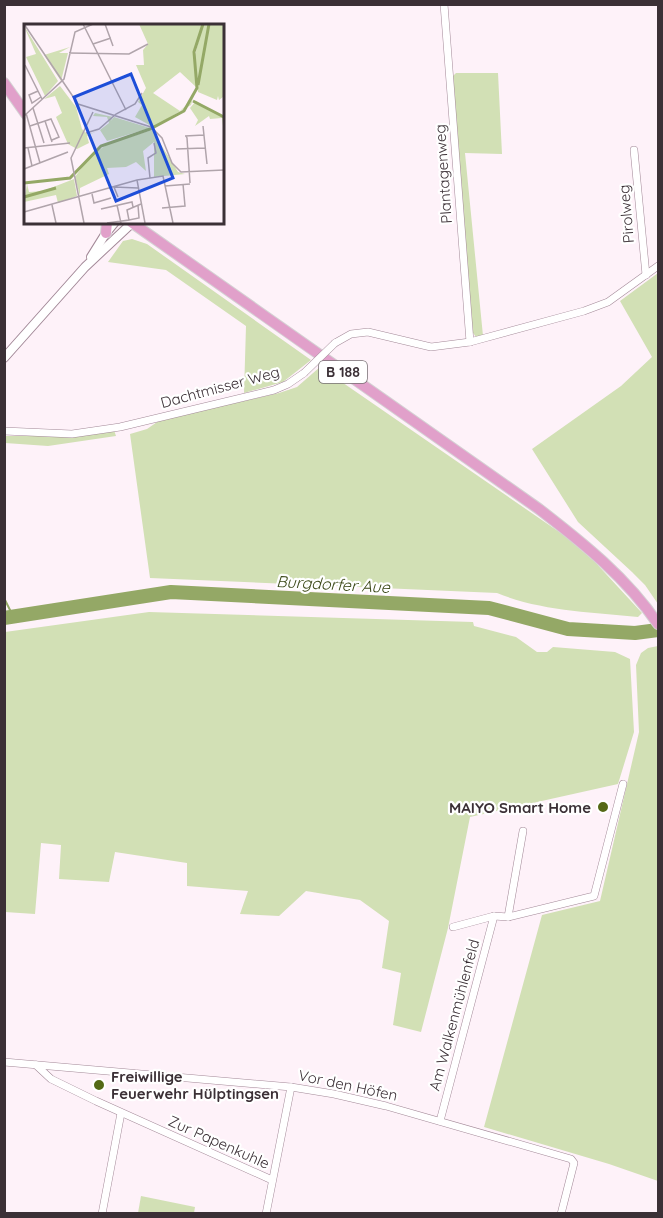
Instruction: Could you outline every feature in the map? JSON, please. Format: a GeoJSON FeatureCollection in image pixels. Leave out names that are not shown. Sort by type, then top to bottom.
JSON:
{"type":"FeatureCollection","features":[{"type":"Feature","properties":{"kind":"main road"},"geometry":{"type":"LineString","coordinates":[[4,83],[24,111]]}},
{"type":"Feature","properties":{"kind":"main road","name":"B 188"},"geometry":{"type":"LineString","coordinates":[[135,224],[539,510],[599,557],[629,587],[656,620]]}},
{"type":"Feature","properties":{"kind":"street","name":"Plantagenweg"},"geometry":{"type":"LineString","coordinates":[[444,4],[470,342]]}},
{"type":"Feature","properties":{"kind":"street","name":"Pirolweg"},"geometry":{"type":"LineString","coordinates":[[634,150],[646,275]]}},
{"type":"Feature","properties":{"kind":"street"},"geometry":{"type":"LineString","coordinates":[[4,358],[85,267],[130,224]]}},
{"type":"Feature","properties":{"kind":"street"},"geometry":{"type":"LineString","coordinates":[[85,267],[106,228]]}},
{"type":"Feature","properties":{"kind":"street","name":"Dachtmisser Weg"},"geometry":{"type":"LineString","coordinates":[[4,431],[72,434],[120,427],[274,390],[304,373],[335,343],[351,334],[368,332],[431,347],[470,342],[584,312],[608,302],[658,266]]}},
{"type":"Feature","properties":{"kind":"street","name":"Am Walkenmühlenfeld"},"geometry":{"type":"LineString","coordinates":[[453,927],[494,916],[508,917],[594,896],[623,784]]}},
{"type":"Feature","properties":{"kind":"street"},"geometry":{"type":"LineString","coordinates":[[508,917],[523,831]]}},
{"type":"Feature","properties":{"kind":"street","name":"Am Walkenmühlenfeld"},"geometry":{"type":"LineString","coordinates":[[440,1121],[494,916]]}},
{"type":"Feature","properties":{"kind":"street","name":"Vor den Höfen"},"geometry":{"type":"LineString","coordinates":[[4,1062],[291,1087],[377,1104],[440,1121],[572,1159],[574,1163],[561,1214]]}},
{"type":"Feature","properties":{"kind":"street","name":"Zur Papenkuhle"},"geometry":{"type":"LineString","coordinates":[[36,1065],[51,1079],[121,1113],[273,1180]]}},
{"type":"Feature","properties":{"kind":"street"},"geometry":{"type":"LineString","coordinates":[[266,1214],[291,1087]]}},
{"type":"Feature","properties":{"kind":"street"},"geometry":{"type":"LineString","coordinates":[[102,1214],[121,1113]]}},
{"type":"Feature","properties":{"kind":"green space"},"geometry":{"type":"Polygon","coordinates":[[[456,73],[498,73],[502,154],[465,153],[483,336],[476,337],[471,330],[452,77],[456,73]]]}},
{"type":"Feature","properties":{"kind":"green space"},"geometry":{"type":"Polygon","coordinates":[[[132,239],[147,244],[311,360],[283,382],[244,393],[246,326],[166,270],[108,262],[123,241],[132,239]]]}},
{"type":"Feature","properties":{"kind":"green space"},"geometry":{"type":"Polygon","coordinates":[[[658,273],[658,604],[645,585],[578,522],[532,449],[621,386],[652,357],[620,301],[658,273]]]}},
{"type":"Feature","properties":{"kind":"green space"},"geometry":{"type":"Polygon","coordinates":[[[320,367],[565,536],[595,562],[642,613],[638,617],[566,610],[531,604],[497,593],[150,578],[130,434],[147,429],[160,420],[297,387],[320,367]]]}},
{"type":"Feature","properties":{"kind":"green space"},"geometry":{"type":"Polygon","coordinates":[[[114,430],[116,436],[48,446],[5,443],[4,436],[68,436],[114,430]]]}},
{"type":"Feature","properties":{"kind":"green space"},"geometry":{"type":"Polygon","coordinates":[[[149,612],[473,622],[474,626],[516,637],[537,652],[547,652],[553,647],[615,652],[630,659],[634,732],[618,784],[470,817],[448,928],[421,1032],[393,1025],[401,973],[382,968],[389,921],[360,900],[306,891],[279,916],[240,914],[248,891],[187,886],[187,863],[115,852],[109,882],[59,879],[61,845],[41,843],[35,914],[5,912],[5,632],[149,612]]]}},
{"type":"Feature","properties":{"kind":"green space"},"geometry":{"type":"Polygon","coordinates":[[[658,646],[658,1181],[484,1127],[542,915],[600,901],[639,732],[636,665],[641,653],[648,648],[658,646]]]}},
{"type":"Feature","properties":{"kind":"green space"},"geometry":{"type":"Polygon","coordinates":[[[141,1196],[195,1207],[194,1213],[138,1213],[141,1196]]]}},
{"type":"Feature","properties":{"kind":"waterway","name":"Burgdorfer Aue"},"geometry":{"type":"LineString","coordinates":[[4,618],[171,592],[489,608],[568,629],[635,633],[658,630]]}},
{"type":"Feature","properties":{"kind":"waterway"},"geometry":{"type":"LineString","coordinates":[[4,598],[13,616]]}},
{"type":"Feature","properties":{"kind":"place","name":"MAIYO Smart Home"},"geometry":{"type":"Point","coordinates":[603,807]}},
{"type":"Feature","properties":{"kind":"place","name":"Freiwillige Feuerwehr Hülptingsen"},"geometry":{"type":"Point","coordinates":[99,1085]}}]}
